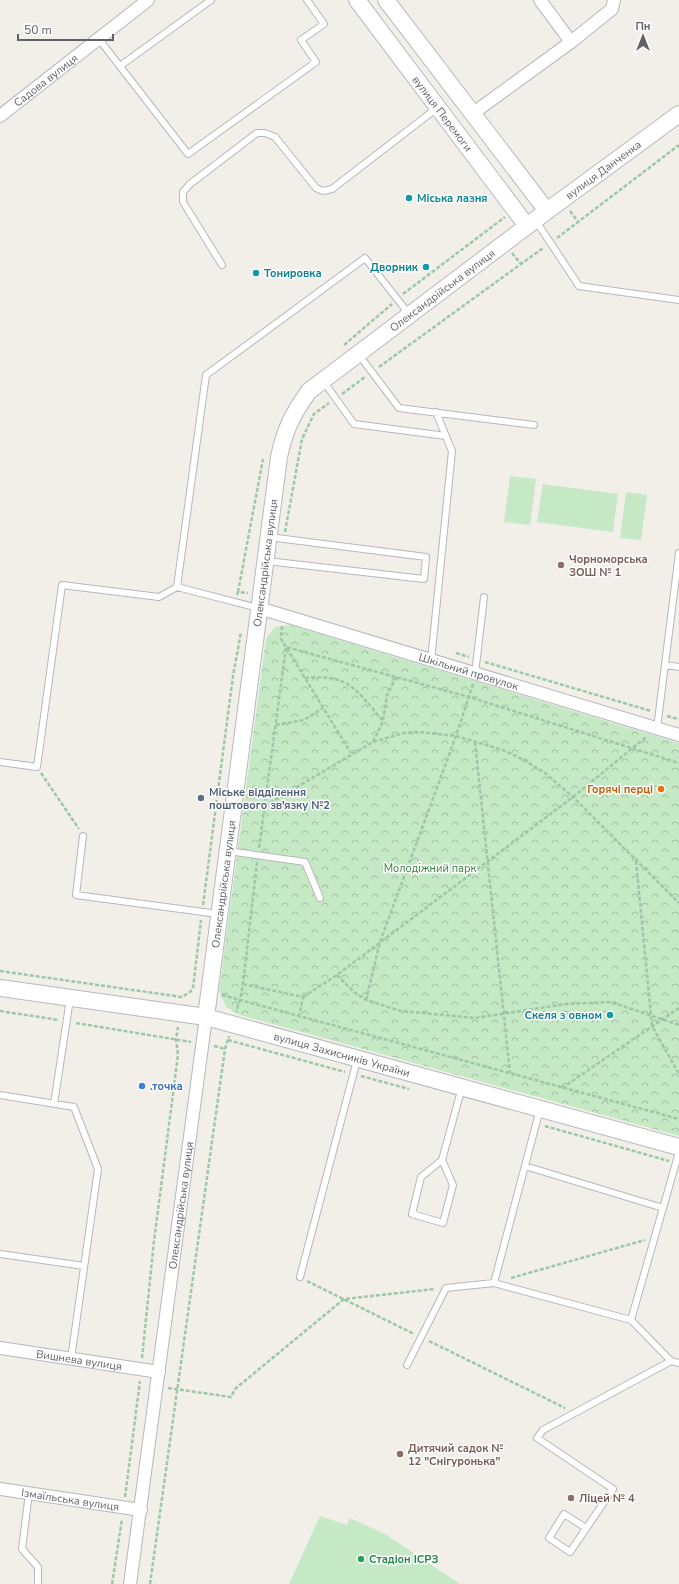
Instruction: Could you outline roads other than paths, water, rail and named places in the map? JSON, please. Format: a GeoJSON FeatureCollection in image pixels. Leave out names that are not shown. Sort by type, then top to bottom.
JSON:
{"type":"FeatureCollection","features":[{"type":"Feature","properties":{"kind":"main road","name":"вулиця Перемоги"},"geometry":{"type":"LineString","coordinates":[[358,0],[438,108],[537,219]]}},
{"type":"Feature","properties":{"kind":"main road"},"geometry":{"type":"LineString","coordinates":[[386,0],[472,114],[537,219]]}},
{"type":"Feature","properties":{"kind":"main road","name":"вулиця Данченка"},"geometry":{"type":"LineString","coordinates":[[537,219],[679,114]]}},
{"type":"Feature","properties":{"kind":"main road","name":"Олександрійська вулиця"},"geometry":{"type":"LineString","coordinates":[[206,1017],[265,561],[276,538],[279,457],[285,431],[296,409],[305,397],[323,381],[537,219]]}},
{"type":"Feature","properties":{"kind":"main road","name":"вулиця Захисників України"},"geometry":{"type":"LineString","coordinates":[[0,988],[206,1017],[679,1147]]}},
{"type":"Feature","properties":{"kind":"street","name":"Садова вулиця"},"geometry":{"type":"LineString","coordinates":[[0,116],[148,0]]}},
{"type":"Feature","properties":{"kind":"street"},"geometry":{"type":"LineString","coordinates":[[540,0],[571,42]]}},
{"type":"Feature","properties":{"kind":"street"},"geometry":{"type":"LineString","coordinates":[[472,114],[571,42],[612,9],[614,2]]}},
{"type":"Feature","properties":{"kind":"street","name":"Шкільний провулок"},"geometry":{"type":"LineString","coordinates":[[259,608],[679,735]]}},
{"type":"Feature","properties":{"kind":"street","name":"Олександрійська вулиця"},"geometry":{"type":"LineString","coordinates":[[130,1584],[206,1017]]}},
{"type":"Feature","properties":{"kind":"street","name":"Вишнева вулиця"},"geometry":{"type":"LineString","coordinates":[[0,1348],[159,1372]]}},
{"type":"Feature","properties":{"kind":"street","name":"Ізмаїльська вулиця"},"geometry":{"type":"LineString","coordinates":[[0,1488],[141,1510]]}},
{"type":"Feature","properties":{"kind":"lane"},"geometry":{"type":"LineString","coordinates":[[120,66],[211,0]]}},
{"type":"Feature","properties":{"kind":"lane"},"geometry":{"type":"LineString","coordinates":[[98,38],[188,154],[316,62],[301,40],[324,24],[306,0]]}},
{"type":"Feature","properties":{"kind":"lane"},"geometry":{"type":"LineString","coordinates":[[222,265],[183,202],[182,196],[190,184],[257,133],[265,133],[276,137],[316,188],[324,191],[332,189],[438,108]]}},
{"type":"Feature","properties":{"kind":"lane"},"geometry":{"type":"LineString","coordinates":[[537,219],[550,242],[579,286],[679,300]]}},
{"type":"Feature","properties":{"kind":"lane"},"geometry":{"type":"LineString","coordinates":[[177,587],[206,375],[365,258],[410,315]]}},
{"type":"Feature","properties":{"kind":"lane"},"geometry":{"type":"LineString","coordinates":[[358,354],[399,408],[534,425]]}},
{"type":"Feature","properties":{"kind":"lane"},"geometry":{"type":"LineString","coordinates":[[323,381],[354,424],[446,436]]}},
{"type":"Feature","properties":{"kind":"lane"},"geometry":{"type":"LineString","coordinates":[[431,661],[452,451],[436,412]]}},
{"type":"Feature","properties":{"kind":"lane"},"geometry":{"type":"LineString","coordinates":[[265,561],[424,579],[426,557],[276,538]]}},
{"type":"Feature","properties":{"kind":"lane"},"geometry":{"type":"LineString","coordinates":[[658,728],[679,554]]}},
{"type":"Feature","properties":{"kind":"lane"},"geometry":{"type":"LineString","coordinates":[[0,762],[37,766],[62,585],[159,598],[177,587],[259,608]]}},
{"type":"Feature","properties":{"kind":"lane"},"geometry":{"type":"LineString","coordinates":[[475,674],[484,597]]}},
{"type":"Feature","properties":{"kind":"lane"},"geometry":{"type":"LineString","coordinates":[[665,666],[679,667]]}},
{"type":"Feature","properties":{"kind":"lane"},"geometry":{"type":"LineString","coordinates":[[84,836],[76,895],[220,914]]}},
{"type":"Feature","properties":{"kind":"lane"},"geometry":{"type":"LineString","coordinates":[[228,851],[305,862],[320,898]]}},
{"type":"Feature","properties":{"kind":"lane"},"geometry":{"type":"LineString","coordinates":[[54,1104],[70,998]]}},
{"type":"Feature","properties":{"kind":"lane"},"geometry":{"type":"LineString","coordinates":[[300,1277],[358,1059]]}},
{"type":"Feature","properties":{"kind":"lane"},"geometry":{"type":"LineString","coordinates":[[442,1160],[453,1185],[442,1222],[412,1214],[421,1177],[442,1160],[462,1087]]}},
{"type":"Feature","properties":{"kind":"lane"},"geometry":{"type":"LineString","coordinates":[[0,1095],[74,1107],[98,1168],[70,1359]]}},
{"type":"Feature","properties":{"kind":"lane"},"geometry":{"type":"LineString","coordinates":[[494,1283],[540,1109]]}},
{"type":"Feature","properties":{"kind":"lane"},"geometry":{"type":"LineString","coordinates":[[631,1320],[679,1152]]}},
{"type":"Feature","properties":{"kind":"lane"},"geometry":{"type":"LineString","coordinates":[[525,1166],[663,1208]]}},
{"type":"Feature","properties":{"kind":"lane"},"geometry":{"type":"LineString","coordinates":[[0,1254],[84,1266]]}},
{"type":"Feature","properties":{"kind":"lane"},"geometry":{"type":"LineString","coordinates":[[407,1365],[446,1288],[494,1283],[631,1320],[671,1361],[679,1363]]}},
{"type":"Feature","properties":{"kind":"lane"},"geometry":{"type":"LineString","coordinates":[[586,1528],[564,1514],[548,1538],[570,1552],[613,1489],[537,1438],[542,1430],[671,1361]]}},
{"type":"Feature","properties":{"kind":"lane"},"geometry":{"type":"LineString","coordinates":[[29,1493],[21,1544],[24,1553],[38,1567],[38,1584]]}},
{"type":"Feature","properties":{"kind":"place","name":"Міська лазня"},"geometry":{"type":"Point","coordinates":[409,198]}},
{"type":"Feature","properties":{"kind":"place","name":"Дворник"},"geometry":{"type":"Point","coordinates":[426,267]}},
{"type":"Feature","properties":{"kind":"place","name":"Тонировка"},"geometry":{"type":"Point","coordinates":[256,273]}},
{"type":"Feature","properties":{"kind":"place","name":"Чорноморська ЗОШ № 1"},"geometry":{"type":"Point","coordinates":[561,565]}},
{"type":"Feature","properties":{"kind":"place","name":"Горячі перці"},"geometry":{"type":"Point","coordinates":[661,789]}},
{"type":"Feature","properties":{"kind":"place","name":"Міське відділення поштового зв'язку №2"},"geometry":{"type":"Point","coordinates":[201,798]}},
{"type":"Feature","properties":{"kind":"place","name":"Скеля з овном"},"geometry":{"type":"Point","coordinates":[610,1015]}},
{"type":"Feature","properties":{"kind":"place","name":".точка"},"geometry":{"type":"Point","coordinates":[142,1086]}},
{"type":"Feature","properties":{"kind":"place","name":"Дитячий садок № 12 \"Снігуронька\""},"geometry":{"type":"Point","coordinates":[400,1454]}},
{"type":"Feature","properties":{"kind":"place","name":"Ліцей № 4"},"geometry":{"type":"Point","coordinates":[571,1498]}},
{"type":"Feature","properties":{"kind":"place","name":"Стадіон ІСРЗ"},"geometry":{"type":"Point","coordinates":[361,1559]}},
{"type":"Feature","properties":{"kind":"park label","name":"Молодіжний парк"},"geometry":{"type":"Point","coordinates":[430,868]}}]}
